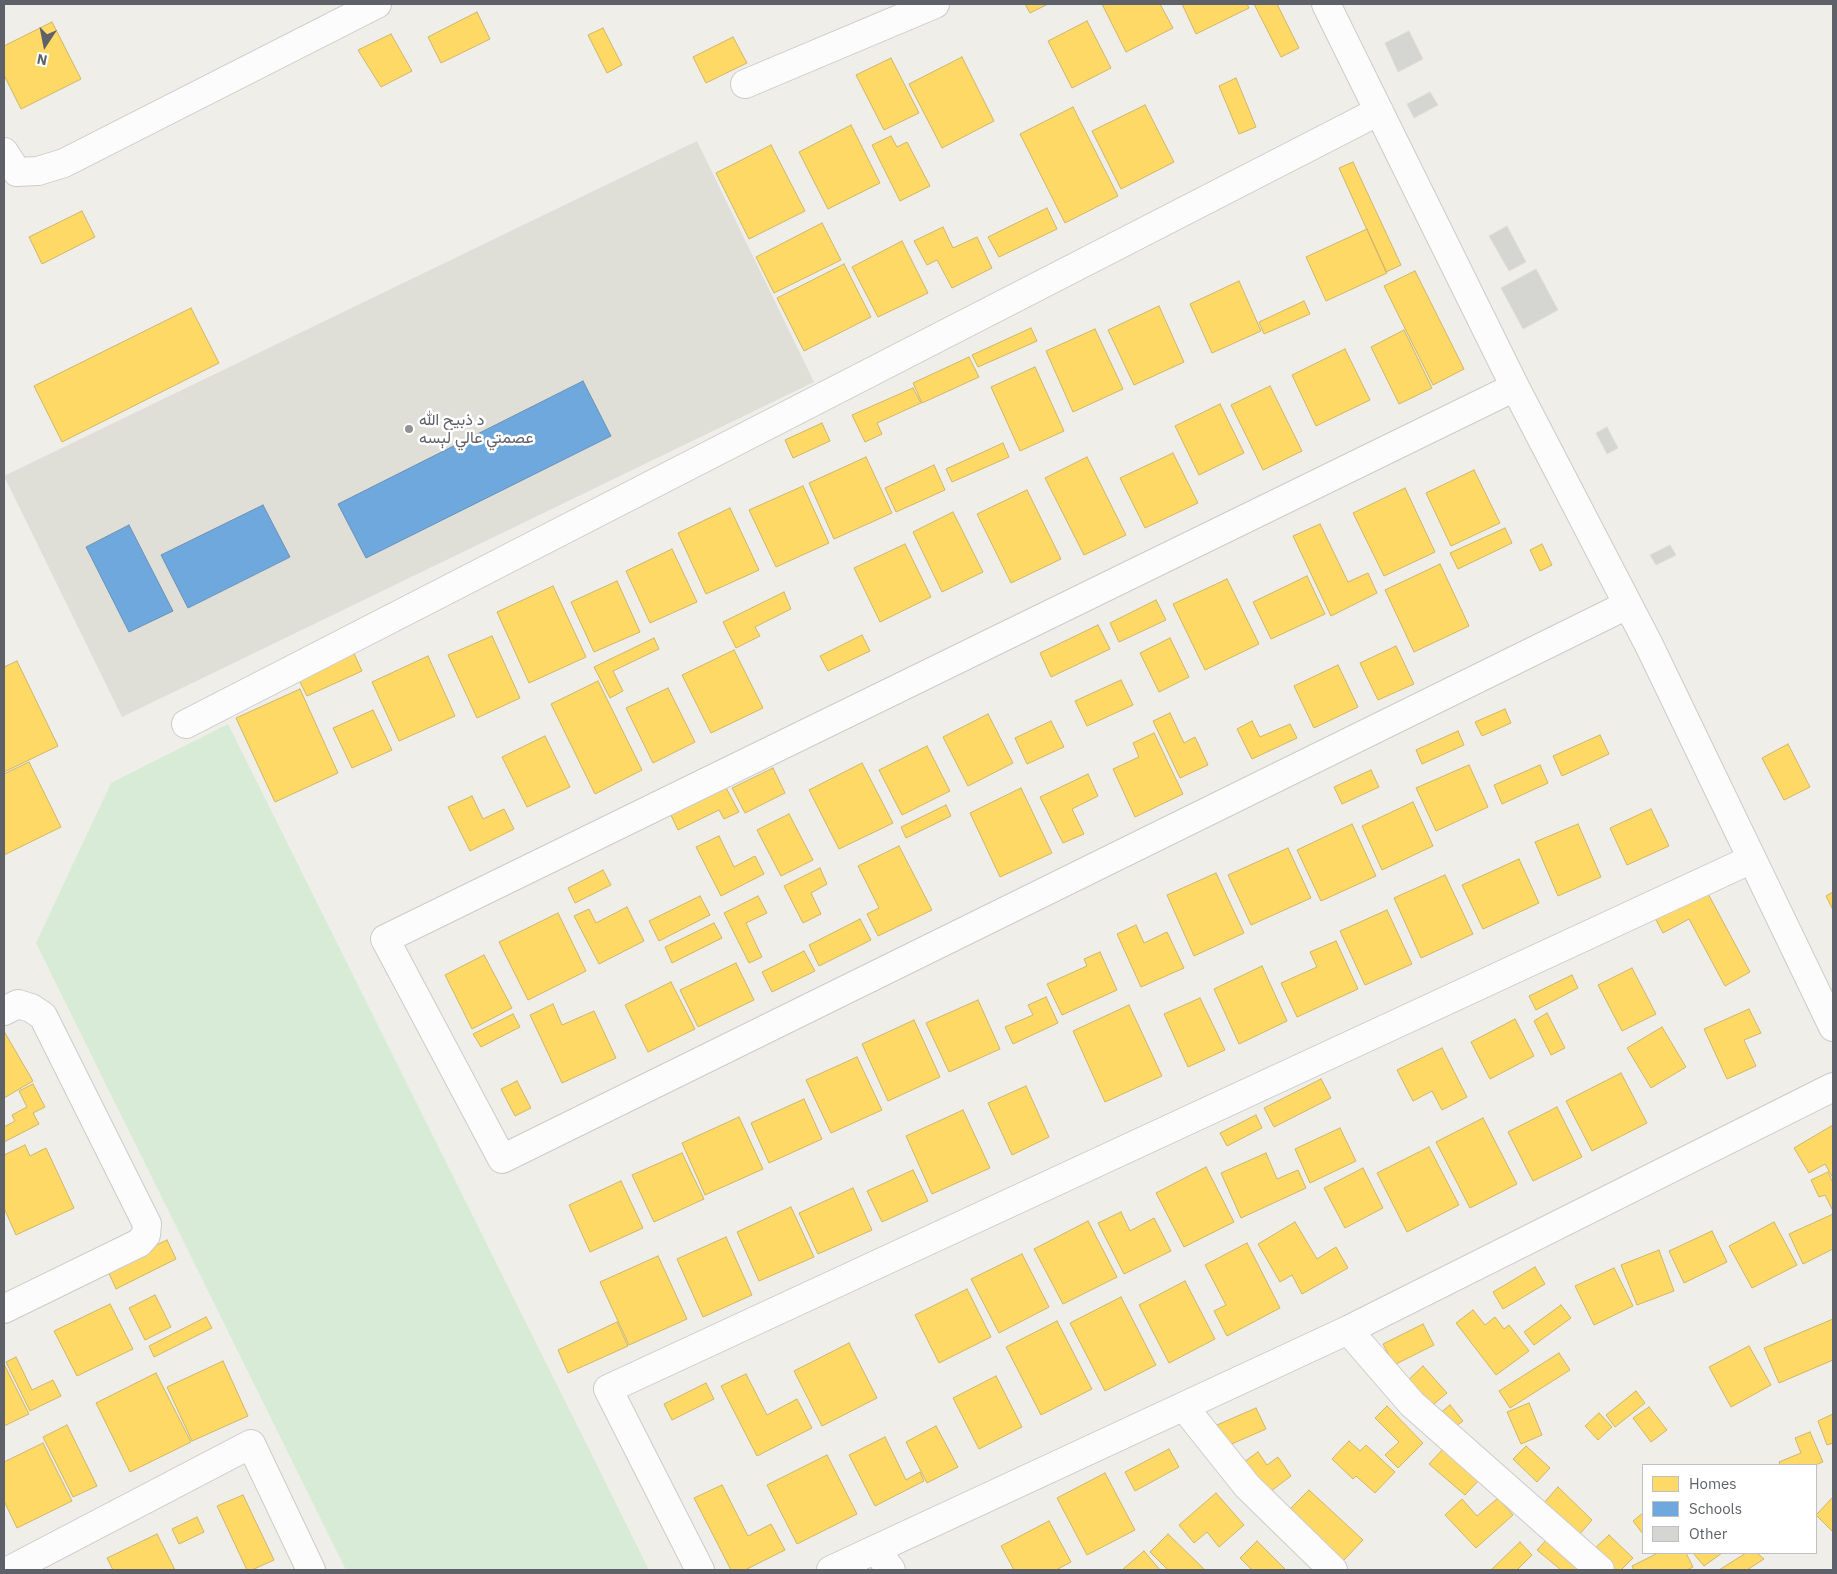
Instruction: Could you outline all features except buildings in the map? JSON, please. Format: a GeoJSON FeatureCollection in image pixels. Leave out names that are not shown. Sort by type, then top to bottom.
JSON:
{"type":"FeatureCollection","features":[{"type":"Feature","properties":{"kind":"street"},"geometry":{"type":"LineString","coordinates":[[4,152],[17,172],[38,171],[64,163],[377,4]]}},
{"type":"Feature","properties":{"kind":"street"},"geometry":{"type":"LineString","coordinates":[[745,84],[935,4]]}},
{"type":"Feature","properties":{"kind":"street"},"geometry":{"type":"LineString","coordinates":[[1326,4],[1515,387],[1649,645],[1833,1026]]}},
{"type":"Feature","properties":{"kind":"street"},"geometry":{"type":"LineString","coordinates":[[186,724],[1379,111]]}},
{"type":"Feature","properties":{"kind":"street"},"geometry":{"type":"LineString","coordinates":[[1515,387],[386,939],[502,1159],[1627,605]]}},
{"type":"Feature","properties":{"kind":"street"},"geometry":{"type":"LineString","coordinates":[[700,1570],[608,1389],[1752,859]]}},
{"type":"Feature","properties":{"kind":"street"},"geometry":{"type":"LineString","coordinates":[[4,1011],[18,1004],[32,1008],[43,1016],[147,1224],[146,1234],[139,1243],[4,1309]]}},
{"type":"Feature","properties":{"kind":"street"},"geometry":{"type":"LineString","coordinates":[[831,1570],[883,1560],[1184,1407],[1348,1330],[1833,1087]]}},
{"type":"Feature","properties":{"kind":"street"},"geometry":{"type":"LineString","coordinates":[[1348,1330],[1412,1404],[1600,1570]]}},
{"type":"Feature","properties":{"kind":"street"},"geometry":{"type":"LineString","coordinates":[[1184,1407],[1247,1486],[1333,1570]]}},
{"type":"Feature","properties":{"kind":"street"},"geometry":{"type":"LineString","coordinates":[[10,1570],[251,1444],[311,1570]]}},
{"type":"Feature","properties":{"kind":"shaded area","name":"د ذبیح الله عصمتي عالي لېسه"},"geometry":{"type":"Polygon","coordinates":[[[697,141],[814,382],[122,717],[4,476],[697,141]]]}},
{"type":"Feature","properties":{"kind":"green space"},"geometry":{"type":"Polygon","coordinates":[[[228,724],[649,1570],[346,1570],[36,943],[111,783],[228,724]]]}},
{"type":"Feature","properties":{"kind":"place","name":"د ذبیح الله عصمتي عالي لېسه"},"geometry":{"type":"Point","coordinates":[409,429]}}]}
